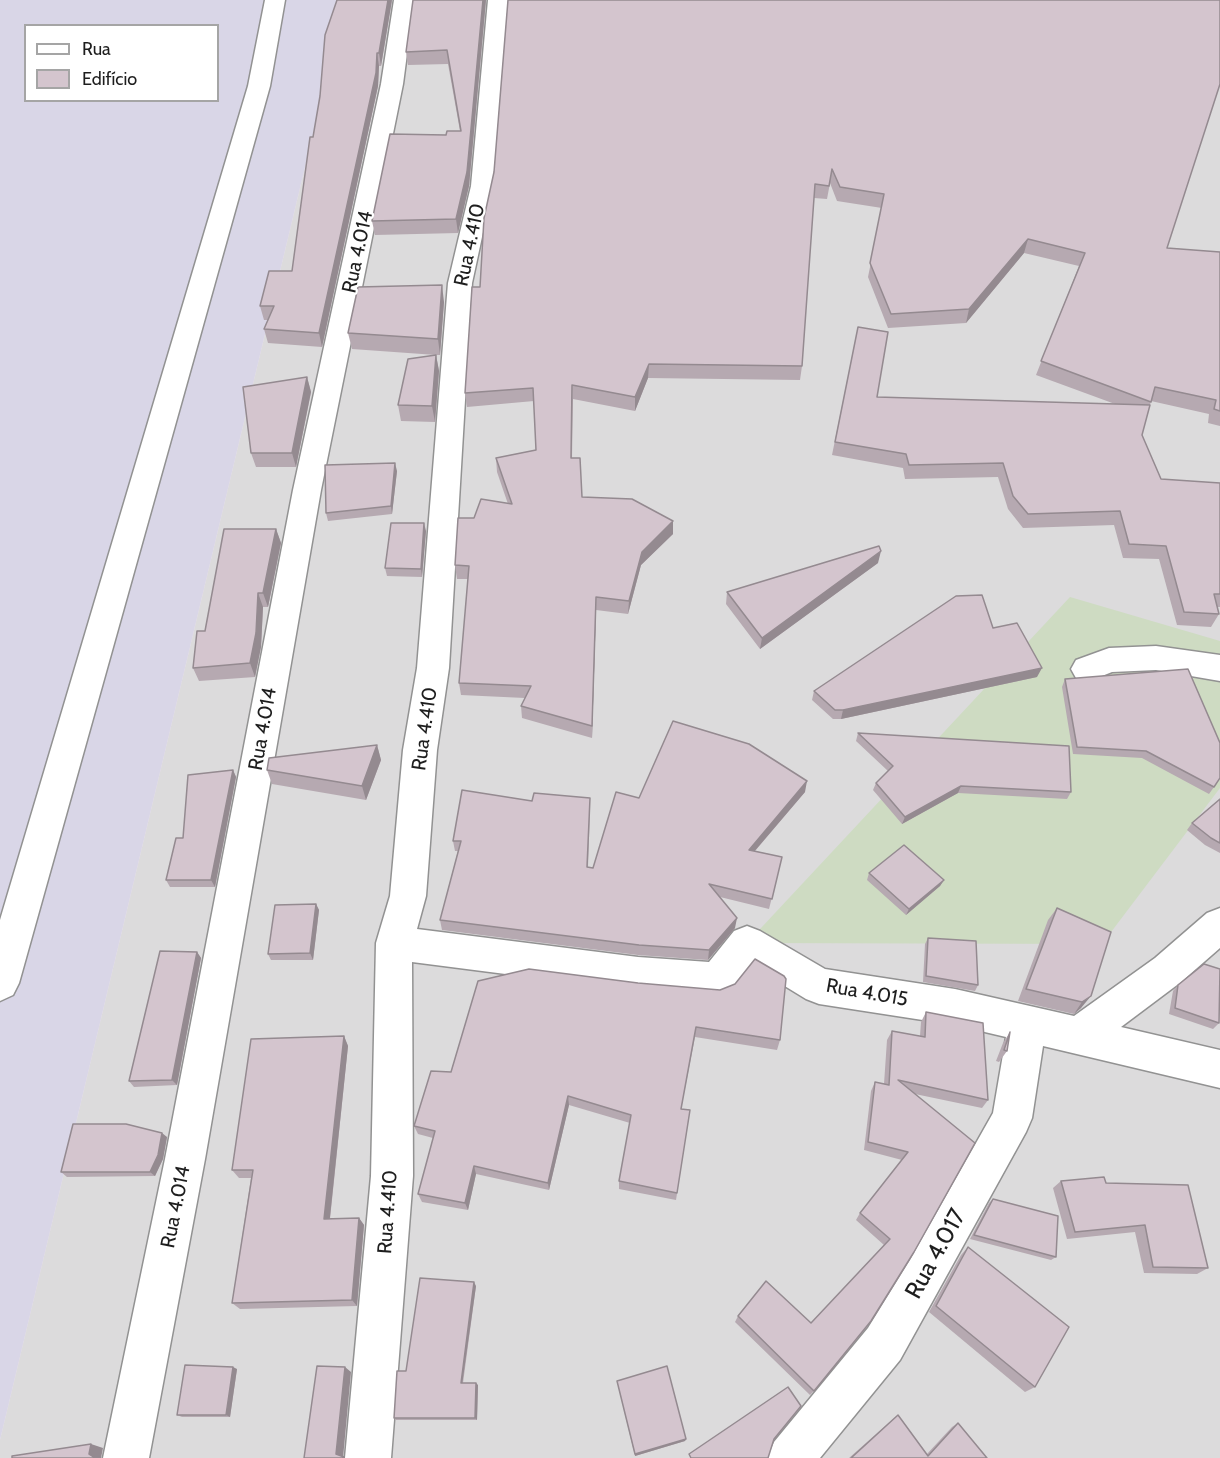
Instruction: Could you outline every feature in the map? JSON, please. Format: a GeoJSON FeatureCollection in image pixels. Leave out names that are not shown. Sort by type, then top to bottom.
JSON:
{"type":"FeatureCollection","features":[{"type":"Feature","properties":{"kind":"street"},"geometry":{"type":"LineString","coordinates":[[0,982],[259,86],[275,0]]}},
{"type":"Feature","properties":{"kind":"street","name":"Rua 4.014"},"geometry":{"type":"LineString","coordinates":[[126,1458],[185,1159],[307,489],[392,84],[404,0]]}},
{"type":"Feature","properties":{"kind":"street","name":"Rua 4.410"},"geometry":{"type":"LineString","coordinates":[[368,1458],[392,1176],[394,943],[408,896],[420,750],[433,668],[460,283],[482,186],[498,0]]}},
{"type":"Feature","properties":{"kind":"street"},"geometry":{"type":"LineString","coordinates":[[1088,669],[1109,660],[1156,658],[1220,668]]}},
{"type":"Feature","properties":{"kind":"street"},"geometry":{"type":"LineString","coordinates":[[1077,1036],[1168,969],[1220,925]]}},
{"type":"Feature","properties":{"kind":"street","name":"Rua 4.015"},"geometry":{"type":"LineString","coordinates":[[394,943],[638,974],[718,980],[747,944],[819,986],[955,1007],[1220,1069]]}},
{"type":"Feature","properties":{"kind":"street","name":"Rua 4.017"},"geometry":{"type":"LineString","coordinates":[[790,1458],[884,1344],[1012,1119],[1027,1024]]}},
{"type":"Feature","properties":{"kind":"shaded area"},"geometry":{"type":"Polygon","coordinates":[[[0,0],[345,0],[0,1440],[0,0]]]}},
{"type":"Feature","properties":{"kind":"shaded area"},"geometry":{"type":"Polygon","coordinates":[[[345,0],[1220,0],[1220,1458],[0,1458],[0,1440],[345,0]]]}},
{"type":"Feature","properties":{"kind":"green space"},"geometry":{"type":"Polygon","coordinates":[[[1070,597],[1220,641],[1220,788],[1102,944],[747,943],[1070,597]]]}},
{"type":"Feature","properties":{"kind":"building"},"geometry":{"type":"Polygon","coordinates":[[[337,0],[388,0],[379,53],[377,53],[376,73],[319,333],[264,329],[274,306],[260,306],[269,271],[292,271],[310,137],[313,137],[320,96],[325,35],[337,0]]]}},
{"type":"Feature","properties":{"kind":"building"},"geometry":{"type":"Polygon","coordinates":[[[413,0],[483,0],[467,172],[456,219],[372,221],[390,134],[446,135],[447,131],[461,131],[447,50],[406,52],[413,0]]]}},
{"type":"Feature","properties":{"kind":"building"},"geometry":{"type":"Polygon","coordinates":[[[508,0],[1220,0],[1220,84],[1167,248],[1220,252],[1220,411],[1214,409],[1216,400],[1155,387],[1151,402],[1041,361],[1085,253],[1028,239],[969,309],[891,314],[870,263],[884,194],[840,187],[832,169],[829,186],[815,184],[802,366],[649,364],[635,397],[572,385],[571,458],[580,458],[582,497],[632,499],[673,521],[642,552],[629,601],[596,597],[592,726],[521,706],[531,686],[459,683],[469,566],[455,565],[458,518],[474,518],[481,499],[512,504],[496,458],[536,450],[533,388],[465,393],[472,287],[480,287],[484,218],[494,172],[508,0]]]}},
{"type":"Feature","properties":{"kind":"building"},"geometry":{"type":"Polygon","coordinates":[[[442,285],[438,339],[348,333],[358,287],[442,285]]]}},
{"type":"Feature","properties":{"kind":"building"},"geometry":{"type":"Polygon","coordinates":[[[858,327],[888,332],[877,397],[1150,405],[1142,435],[1161,479],[1220,483],[1220,594],[1214,594],[1219,614],[1184,612],[1166,546],[1129,544],[1120,511],[1028,514],[1013,496],[1003,463],[909,465],[906,454],[835,442],[858,327]]]}},
{"type":"Feature","properties":{"kind":"building"},"geometry":{"type":"Polygon","coordinates":[[[436,355],[432,406],[398,405],[408,359],[436,355]]]}},
{"type":"Feature","properties":{"kind":"building"},"geometry":{"type":"Polygon","coordinates":[[[307,377],[292,453],[251,453],[243,387],[307,377]]]}},
{"type":"Feature","properties":{"kind":"building"},"geometry":{"type":"Polygon","coordinates":[[[395,463],[391,506],[326,513],[325,465],[395,463]]]}},
{"type":"Feature","properties":{"kind":"building"},"geometry":{"type":"Polygon","coordinates":[[[391,523],[424,523],[421,569],[385,568],[391,523]]]}},
{"type":"Feature","properties":{"kind":"building"},"geometry":{"type":"Polygon","coordinates":[[[224,529],[276,529],[263,593],[258,593],[256,633],[250,663],[193,668],[197,631],[205,631],[224,529]]]}},
{"type":"Feature","properties":{"kind":"building"},"geometry":{"type":"Polygon","coordinates":[[[879,546],[881,551],[762,638],[727,592],[879,546]]]}},
{"type":"Feature","properties":{"kind":"building"},"geometry":{"type":"Polygon","coordinates":[[[982,595],[993,628],[1017,623],[1042,668],[843,710],[835,710],[814,691],[956,596],[982,595]]]}},
{"type":"Feature","properties":{"kind":"building"},"geometry":{"type":"Polygon","coordinates":[[[1188,669],[1220,743],[1220,778],[1214,787],[1146,751],[1077,747],[1065,679],[1188,669]]]}},
{"type":"Feature","properties":{"kind":"building"},"geometry":{"type":"Polygon","coordinates":[[[673,721],[749,744],[807,781],[749,850],[782,857],[772,899],[709,884],[737,918],[709,950],[639,945],[440,920],[461,841],[453,841],[462,790],[532,801],[534,793],[590,798],[587,867],[593,868],[616,792],[639,798],[673,721]]]}},
{"type":"Feature","properties":{"kind":"building"},"geometry":{"type":"Polygon","coordinates":[[[858,733],[1069,746],[1071,792],[961,786],[905,817],[876,783],[893,766],[858,733]]]}},
{"type":"Feature","properties":{"kind":"building"},"geometry":{"type":"Polygon","coordinates":[[[377,745],[362,786],[267,770],[269,758],[377,745]]]}},
{"type":"Feature","properties":{"kind":"building"},"geometry":{"type":"Polygon","coordinates":[[[233,770],[211,880],[166,880],[176,838],[183,838],[188,775],[233,770]]]}},
{"type":"Feature","properties":{"kind":"building"},"geometry":{"type":"Polygon","coordinates":[[[1220,799],[1220,843],[1192,823],[1220,799]]]}},
{"type":"Feature","properties":{"kind":"building"},"geometry":{"type":"Polygon","coordinates":[[[904,845],[944,880],[909,909],[869,873],[904,845]]]}},
{"type":"Feature","properties":{"kind":"building"},"geometry":{"type":"Polygon","coordinates":[[[316,904],[310,953],[268,954],[275,905],[316,904]]]}},
{"type":"Feature","properties":{"kind":"building"},"geometry":{"type":"Polygon","coordinates":[[[1057,908],[1111,932],[1091,996],[1082,1002],[1026,989],[1057,908]]]}},
{"type":"Feature","properties":{"kind":"building"},"geometry":{"type":"Polygon","coordinates":[[[928,938],[976,941],[978,985],[926,976],[928,938]]]}},
{"type":"Feature","properties":{"kind":"building"},"geometry":{"type":"Polygon","coordinates":[[[160,951],[197,952],[172,1080],[129,1081],[160,951]]]}},
{"type":"Feature","properties":{"kind":"building"},"geometry":{"type":"Polygon","coordinates":[[[755,959],[786,979],[780,1040],[696,1027],[681,1109],[690,1110],[677,1193],[619,1181],[631,1115],[568,1096],[548,1183],[474,1166],[465,1203],[418,1194],[435,1131],[414,1126],[431,1071],[451,1072],[478,981],[529,969],[638,983],[720,990],[735,984],[755,959]]]}},
{"type":"Feature","properties":{"kind":"building"},"geometry":{"type":"Polygon","coordinates":[[[1204,964],[1220,969],[1219,1023],[1175,1008],[1178,985],[1204,964]]]}},
{"type":"Feature","properties":{"kind":"building"},"geometry":{"type":"Polygon","coordinates":[[[926,1012],[983,1023],[988,1100],[898,1080],[975,1143],[914,1252],[871,1321],[814,1391],[738,1316],[766,1281],[811,1323],[890,1239],[860,1213],[908,1152],[868,1142],[875,1082],[889,1085],[892,1031],[925,1037],[926,1012]]]}},
{"type":"Feature","properties":{"kind":"building"},"geometry":{"type":"Polygon","coordinates":[[[1010,1032],[1007,1051],[1004,1050],[1010,1032]]]}},
{"type":"Feature","properties":{"kind":"building"},"geometry":{"type":"Polygon","coordinates":[[[344,1036],[324,1219],[359,1218],[352,1300],[232,1303],[253,1170],[232,1170],[251,1039],[344,1036]]]}},
{"type":"Feature","properties":{"kind":"building"},"geometry":{"type":"Polygon","coordinates":[[[73,1124],[126,1124],[162,1133],[158,1155],[150,1172],[61,1172],[73,1124]]]}},
{"type":"Feature","properties":{"kind":"building"},"geometry":{"type":"Polygon","coordinates":[[[1104,1177],[1106,1183],[1188,1185],[1208,1268],[1153,1267],[1145,1225],[1075,1232],[1061,1181],[1104,1177]]]}},
{"type":"Feature","properties":{"kind":"building"},"geometry":{"type":"Polygon","coordinates":[[[993,1199],[1058,1216],[1056,1257],[974,1235],[993,1199]]]}},
{"type":"Feature","properties":{"kind":"building"},"geometry":{"type":"Polygon","coordinates":[[[968,1247],[1069,1327],[1035,1387],[936,1306],[968,1247]]]}},
{"type":"Feature","properties":{"kind":"building"},"geometry":{"type":"Polygon","coordinates":[[[420,1278],[474,1282],[461,1383],[476,1383],[475,1418],[394,1418],[397,1371],[406,1371],[420,1278]]]}},
{"type":"Feature","properties":{"kind":"building"},"geometry":{"type":"Polygon","coordinates":[[[185,1365],[233,1367],[226,1415],[177,1415],[185,1365]]]}},
{"type":"Feature","properties":{"kind":"building"},"geometry":{"type":"Polygon","coordinates":[[[317,1366],[345,1367],[336,1454],[344,1458],[304,1458],[317,1366]]]}},
{"type":"Feature","properties":{"kind":"building"},"geometry":{"type":"Polygon","coordinates":[[[667,1366],[686,1439],[635,1454],[617,1381],[667,1366]]]}},
{"type":"Feature","properties":{"kind":"building"},"geometry":{"type":"Polygon","coordinates":[[[788,1387],[801,1406],[774,1439],[768,1458],[691,1458],[689,1454],[788,1387]]]}},
{"type":"Feature","properties":{"kind":"building"},"geometry":{"type":"Polygon","coordinates":[[[898,1415],[928,1456],[958,1423],[987,1458],[851,1458],[898,1415]]]}},
{"type":"Feature","properties":{"kind":"building"},"geometry":{"type":"Polygon","coordinates":[[[91,1444],[89,1454],[93,1458],[12,1458],[12,1456],[91,1444]]]}}]}
